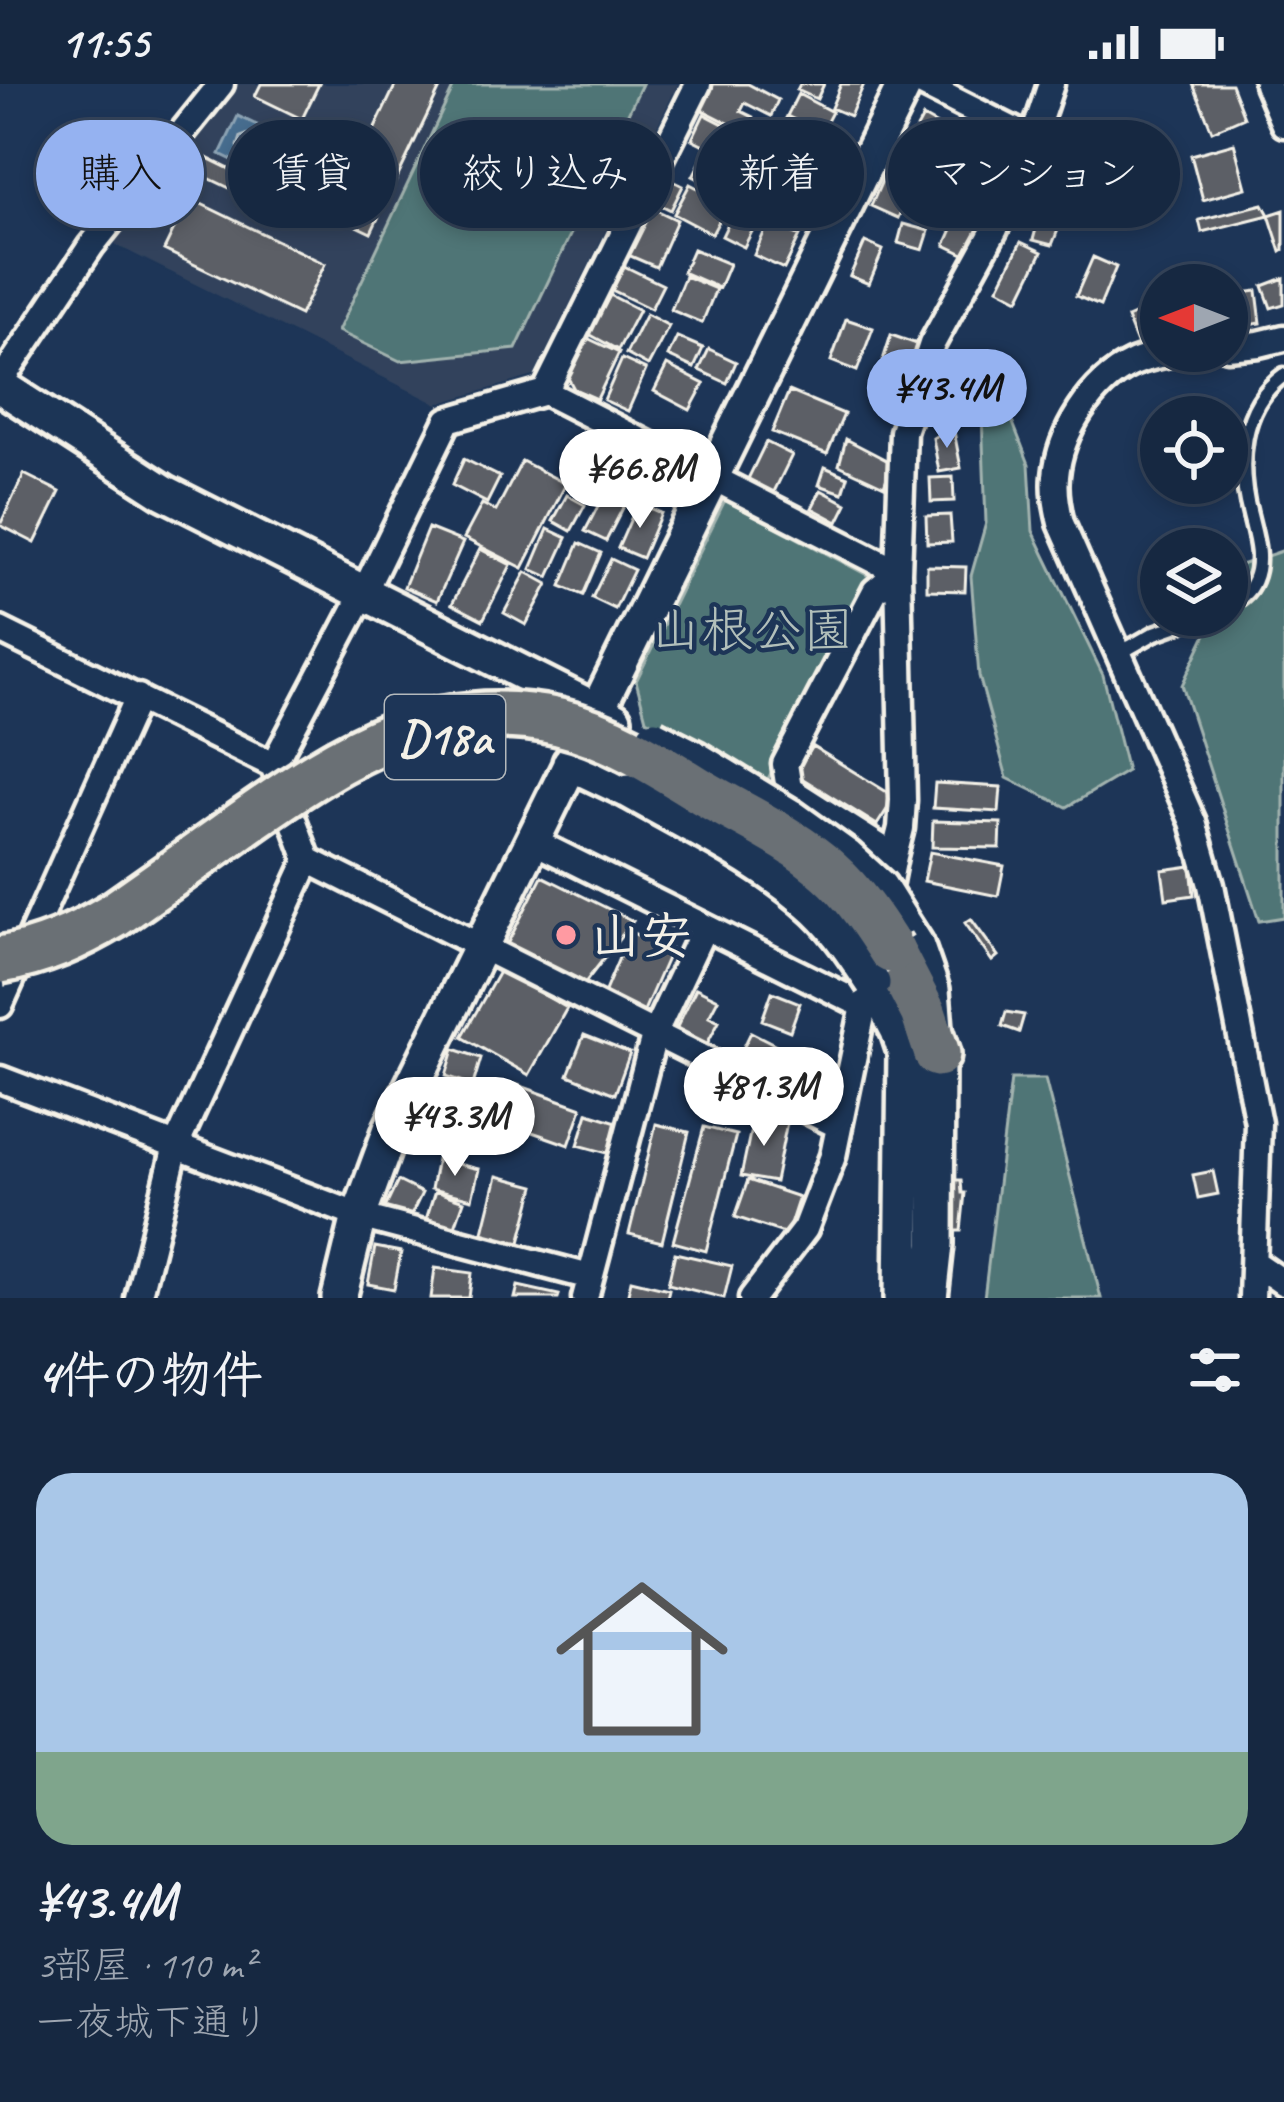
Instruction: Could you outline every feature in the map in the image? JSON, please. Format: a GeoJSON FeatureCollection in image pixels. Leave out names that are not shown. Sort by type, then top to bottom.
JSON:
{"type":"FeatureCollection","features":[{"type":"Feature","properties":{"kind":"highway"},"geometry":{"type":"LineString","coordinates":[[0,960],[50,949],[85,933],[308,778],[356,750],[440,721],[523,716],[560,722],[628,748],[799,849],[830,871],[856,900],[882,965]]}},
{"type":"Feature","properties":{"kind":"highway","name":"D18a"},"geometry":{"type":"LineString","coordinates":[[0,992],[101,945],[361,765],[425,741],[476,733],[534,736],[627,764],[806,872],[849,913],[882,965],[921,1053]]}},
{"type":"Feature","properties":{"kind":"street"},"geometry":{"type":"LineString","coordinates":[[220,84],[92,246],[0,384],[164,492],[654,736],[790,816],[880,887],[882,965]]}},
{"type":"Feature","properties":{"kind":"street"},"geometry":{"type":"LineString","coordinates":[[545,392],[698,84]]}},
{"type":"Feature","properties":{"kind":"street"},"geometry":{"type":"LineString","coordinates":[[338,1298],[359,1216],[391,1129],[905,84]]}},
{"type":"Feature","properties":{"kind":"street"},"geometry":{"type":"LineString","coordinates":[[922,84],[993,120]]}},
{"type":"Feature","properties":{"kind":"street"},"geometry":{"type":"LineString","coordinates":[[1038,120],[1051,84]]}},
{"type":"Feature","properties":{"kind":"street"},"geometry":{"type":"LineString","coordinates":[[1268,84],[1284,124]]}},
{"type":"Feature","properties":{"kind":"street"},"geometry":{"type":"LineString","coordinates":[[752,1298],[805,1229],[833,1156],[882,965],[903,800],[898,572],[903,432],[932,344],[995,228]]}},
{"type":"Feature","properties":{"kind":"street"},"geometry":{"type":"LineString","coordinates":[[1248,345],[1284,338]]}},
{"type":"Feature","properties":{"kind":"street"},"geometry":{"type":"LineString","coordinates":[[1140,362],[1114,374],[1076,419],[1060,455],[1055,500],[1060,523],[1193,822],[1211,885],[1258,1123],[1252,1298]]}},
{"type":"Feature","properties":{"kind":"street"},"geometry":{"type":"LineString","coordinates":[[273,765],[448,420],[545,392],[898,572]]}},
{"type":"Feature","properties":{"kind":"street"},"geometry":{"type":"LineString","coordinates":[[894,856],[789,789],[785,764],[875,591],[898,572]]}},
{"type":"Feature","properties":{"kind":"street"},"geometry":{"type":"LineString","coordinates":[[3,636],[273,765],[308,860],[839,1126]]}},
{"type":"Feature","properties":{"kind":"street"},"geometry":{"type":"LineString","coordinates":[[0,1005],[138,697]]}},
{"type":"Feature","properties":{"kind":"street"},"geometry":{"type":"LineString","coordinates":[[569,763],[629,791],[753,863],[802,897],[882,965]]}},
{"type":"Feature","properties":{"kind":"street"},"geometry":{"type":"LineString","coordinates":[[531,840],[704,928],[882,965]]}},
{"type":"Feature","properties":{"kind":"street"},"geometry":{"type":"LineString","coordinates":[[138,1298],[176,1146],[308,860]]}},
{"type":"Feature","properties":{"kind":"street"},"geometry":{"type":"LineString","coordinates":[[0,1078],[359,1216],[587,1287],[655,1033],[704,928]]}},
{"type":"Feature","properties":{"kind":"street","name":"D18a"},"geometry":{"type":"LineString","coordinates":[[902,1298],[921,1053]]}},
{"type":"Feature","properties":{"kind":"street","name":"D18a"},"geometry":{"type":"LineString","coordinates":[[921,1053],[936,1244],[930,1298]]}},
{"type":"Feature","properties":{"kind":"street"},"geometry":{"type":"LineString","coordinates":[[1255,1263],[1284,1282]]}},
{"type":"Feature","properties":{"kind":"lane"},"geometry":{"type":"LineString","coordinates":[[1248,591],[1256,577],[1257,538],[1244,485],[1244,441],[1250,417],[1270,385],[1284,375]]}},
{"type":"Feature","properties":{"kind":"lane"},"geometry":{"type":"LineString","coordinates":[[1118,655],[1150,636]]}},
{"type":"Feature","properties":{"kind":"shaded area"},"geometry":{"type":"Polygon","coordinates":[[[234,84],[678,84],[660,120],[420,120],[420,228],[607,228],[534,376],[437,404],[116,245],[118,228],[204,228],[204,121],[234,84]]]}},
{"type":"Feature","properties":{"kind":"green space"},"geometry":{"type":"Polygon","coordinates":[[[455,84],[642,84],[625,120],[438,120],[455,84]]]}},
{"type":"Feature","properties":{"kind":"green space"},"geometry":{"type":"Polygon","coordinates":[[[420,158],[420,228],[574,228],[516,349],[400,361],[338,331],[387,228],[396,228],[396,209],[420,158]]]}},
{"type":"Feature","properties":{"kind":"green space"},"geometry":{"type":"Polygon","coordinates":[[[997,382],[1029,464],[1033,531],[1103,675],[1127,771],[1067,807],[1007,778],[979,676],[971,576],[986,523],[982,414],[997,382]]]}},
{"type":"Feature","properties":{"kind":"green space","name":"山根公園"},"geometry":{"type":"Polygon","coordinates":[[[725,500],[869,576],[766,783],[646,719],[636,681],[725,500]]]}},
{"type":"Feature","properties":{"kind":"green space"},"geometry":{"type":"Polygon","coordinates":[[[1284,550],[1284,917],[1259,921],[1182,685],[1205,636],[1248,636],[1248,563],[1284,550]]]}},
{"type":"Feature","properties":{"kind":"green space"},"geometry":{"type":"Polygon","coordinates":[[[1011,1079],[1045,1079],[1101,1298],[984,1298],[1011,1079]]]}},
{"type":"Feature","properties":{"kind":"building"},"geometry":{"type":"Polygon","coordinates":[[[261,84],[319,84],[302,119],[255,96],[261,84]]]}},
{"type":"Feature","properties":{"kind":"building"},"geometry":{"type":"Polygon","coordinates":[[[396,84],[442,84],[425,120],[420,120],[420,130],[396,181],[396,120],[379,120],[396,84]]]}},
{"type":"Feature","properties":{"kind":"building"},"geometry":{"type":"Polygon","coordinates":[[[709,84],[748,84],[778,100],[771,116],[745,103],[741,111],[752,120],[722,120],[697,107],[709,84]]]}},
{"type":"Feature","properties":{"kind":"building"},"geometry":{"type":"Polygon","coordinates":[[[800,84],[824,84],[817,99],[797,90],[800,84]]]}},
{"type":"Feature","properties":{"kind":"building"},"geometry":{"type":"Polygon","coordinates":[[[841,84],[864,84],[850,116],[831,108],[841,84]]]}},
{"type":"Feature","properties":{"kind":"building"},"geometry":{"type":"Polygon","coordinates":[[[1193,84],[1231,84],[1244,117],[1212,131],[1193,84]]]}},
{"type":"Feature","properties":{"kind":"building"},"geometry":{"type":"Polygon","coordinates":[[[798,94],[832,112],[828,120],[787,116],[798,94]]]}},
{"type":"Feature","properties":{"kind":"building"},"geometry":{"type":"Polygon","coordinates":[[[1234,143],[1246,188],[1203,200],[1191,155],[1234,143]]]}},
{"type":"Feature","properties":{"kind":"building"},"geometry":{"type":"Polygon","coordinates":[[[204,159],[228,168],[228,187],[204,176],[204,159]]]}},
{"type":"Feature","properties":{"kind":"building"},"geometry":{"type":"Polygon","coordinates":[[[885,174],[888,175],[888,214],[871,206],[885,174]]]}},
{"type":"Feature","properties":{"kind":"building"},"geometry":{"type":"Polygon","coordinates":[[[672,180],[683,186],[672,208],[672,180]]]}},
{"type":"Feature","properties":{"kind":"building"},"geometry":{"type":"Polygon","coordinates":[[[690,184],[696,187],[696,226],[674,214],[690,184]]]}},
{"type":"Feature","properties":{"kind":"building"},"geometry":{"type":"Polygon","coordinates":[[[1263,204],[1269,215],[1202,232],[1199,220],[1263,204]]]}},
{"type":"Feature","properties":{"kind":"building"},"geometry":{"type":"Polygon","coordinates":[[[204,205],[228,217],[228,228],[251,228],[325,264],[300,315],[164,250],[175,228],[204,228],[204,205]]]}},
{"type":"Feature","properties":{"kind":"building"},"geometry":{"type":"Polygon","coordinates":[[[1284,210],[1284,250],[1281,252],[1269,215],[1284,210]]]}},
{"type":"Feature","properties":{"kind":"building"},"geometry":{"type":"Polygon","coordinates":[[[672,218],[677,220],[656,267],[628,255],[640,228],[672,228],[672,218]]]}},
{"type":"Feature","properties":{"kind":"building"},"geometry":{"type":"Polygon","coordinates":[[[726,228],[754,228],[744,247],[722,236],[726,228]]]}},
{"type":"Feature","properties":{"kind":"building"},"geometry":{"type":"Polygon","coordinates":[[[766,228],[782,228],[800,236],[784,269],[754,255],[766,228]]]}},
{"type":"Feature","properties":{"kind":"building"},"geometry":{"type":"Polygon","coordinates":[[[902,228],[929,231],[923,250],[898,243],[902,228]]]}},
{"type":"Feature","properties":{"kind":"building"},"geometry":{"type":"Polygon","coordinates":[[[953,228],[979,228],[966,255],[945,245],[953,228]]]}},
{"type":"Feature","properties":{"kind":"building"},"geometry":{"type":"Polygon","coordinates":[[[1036,228],[1059,228],[1052,245],[1033,240],[1036,228]]]}},
{"type":"Feature","properties":{"kind":"building"},"geometry":{"type":"Polygon","coordinates":[[[865,242],[883,250],[869,284],[850,276],[865,242]]]}},
{"type":"Feature","properties":{"kind":"building"},"geometry":{"type":"Polygon","coordinates":[[[1021,242],[1042,252],[1019,299],[998,288],[1021,242]]]}},
{"type":"Feature","properties":{"kind":"building"},"geometry":{"type":"Polygon","coordinates":[[[693,249],[729,264],[719,288],[683,272],[693,249]]]}},
{"type":"Feature","properties":{"kind":"building"},"geometry":{"type":"Polygon","coordinates":[[[1093,257],[1116,267],[1100,306],[1076,296],[1093,257]]]}},
{"type":"Feature","properties":{"kind":"building"},"geometry":{"type":"Polygon","coordinates":[[[624,266],[663,285],[651,309],[612,290],[624,266]]]}},
{"type":"Feature","properties":{"kind":"building"},"geometry":{"type":"Polygon","coordinates":[[[685,276],[716,289],[702,323],[671,310],[685,276]]]}},
{"type":"Feature","properties":{"kind":"building"},"geometry":{"type":"Polygon","coordinates":[[[1284,278],[1284,304],[1271,308],[1263,286],[1284,278]]]}},
{"type":"Feature","properties":{"kind":"building"},"geometry":{"type":"Polygon","coordinates":[[[1257,291],[1261,323],[1248,325],[1248,292],[1257,291]]]}},
{"type":"Feature","properties":{"kind":"building"},"geometry":{"type":"Polygon","coordinates":[[[610,295],[639,310],[618,350],[589,334],[610,295]]]}},
{"type":"Feature","properties":{"kind":"building"},"geometry":{"type":"Polygon","coordinates":[[[1140,312],[1140,350],[1127,318],[1140,312]]]}},
{"type":"Feature","properties":{"kind":"building"},"geometry":{"type":"Polygon","coordinates":[[[646,314],[669,326],[648,366],[626,354],[646,314]]]}},
{"type":"Feature","properties":{"kind":"building"},"geometry":{"type":"Polygon","coordinates":[[[846,319],[873,328],[857,371],[831,361],[846,319]]]}},
{"type":"Feature","properties":{"kind":"building"},"geometry":{"type":"Polygon","coordinates":[[[891,335],[917,344],[903,388],[877,379],[891,335]]]}},
{"type":"Feature","properties":{"kind":"building"},"geometry":{"type":"Polygon","coordinates":[[[585,337],[619,353],[597,399],[574,389],[567,376],[585,337]]]}},
{"type":"Feature","properties":{"kind":"building"},"geometry":{"type":"Polygon","coordinates":[[[677,337],[703,348],[694,368],[668,356],[677,337]]]}},
{"type":"Feature","properties":{"kind":"building"},"geometry":{"type":"Polygon","coordinates":[[[709,349],[736,362],[727,383],[699,370],[709,349]]]}},
{"type":"Feature","properties":{"kind":"building"},"geometry":{"type":"Polygon","coordinates":[[[622,359],[646,370],[628,411],[604,400],[622,359]]]}},
{"type":"Feature","properties":{"kind":"building"},"geometry":{"type":"Polygon","coordinates":[[[667,365],[704,384],[690,410],[654,391],[667,365]]]}},
{"type":"Feature","properties":{"kind":"building"},"geometry":{"type":"Polygon","coordinates":[[[789,391],[844,414],[827,454],[772,432],[789,391]]]}},
{"type":"Feature","properties":{"kind":"building"},"geometry":{"type":"Polygon","coordinates":[[[953,426],[961,468],[939,472],[933,438],[953,426]]]}},
{"type":"Feature","properties":{"kind":"building"},"geometry":{"type":"Polygon","coordinates":[[[846,439],[892,463],[884,486],[839,465],[846,439]]]}},
{"type":"Feature","properties":{"kind":"building"},"geometry":{"type":"Polygon","coordinates":[[[591,441],[615,452],[602,481],[577,470],[591,441]]]}},
{"type":"Feature","properties":{"kind":"building"},"geometry":{"type":"Polygon","coordinates":[[[766,442],[792,455],[770,500],[744,487],[766,442]]]}},
{"type":"Feature","properties":{"kind":"building"},"geometry":{"type":"Polygon","coordinates":[[[464,459],[500,477],[487,503],[452,485],[464,459]]]}},
{"type":"Feature","properties":{"kind":"building"},"geometry":{"type":"Polygon","coordinates":[[[522,461],[566,484],[523,568],[464,538],[482,504],[496,511],[522,461]]]}},
{"type":"Feature","properties":{"kind":"building"},"geometry":{"type":"Polygon","coordinates":[[[627,462],[674,485],[664,505],[617,482],[627,462]]]}},
{"type":"Feature","properties":{"kind":"building"},"geometry":{"type":"Polygon","coordinates":[[[825,467],[848,477],[843,493],[819,485],[825,467]]]}},
{"type":"Feature","properties":{"kind":"building"},"geometry":{"type":"Polygon","coordinates":[[[24,474],[60,492],[35,543],[0,525],[24,474]]]}},
{"type":"Feature","properties":{"kind":"building"},"geometry":{"type":"Polygon","coordinates":[[[953,477],[954,501],[931,502],[930,478],[953,477]]]}},
{"type":"Feature","properties":{"kind":"building"},"geometry":{"type":"Polygon","coordinates":[[[608,487],[628,498],[606,541],[585,531],[608,487]]]}},
{"type":"Feature","properties":{"kind":"building"},"geometry":{"type":"Polygon","coordinates":[[[821,490],[847,504],[838,522],[812,508],[821,490]]]}},
{"type":"Feature","properties":{"kind":"building"},"geometry":{"type":"Polygon","coordinates":[[[567,495],[585,505],[571,531],[553,521],[567,495]]]}},
{"type":"Feature","properties":{"kind":"building"},"geometry":{"type":"Polygon","coordinates":[[[638,503],[661,513],[642,558],[618,548],[638,503]]]}},
{"type":"Feature","properties":{"kind":"building"},"geometry":{"type":"Polygon","coordinates":[[[950,515],[952,542],[927,543],[926,516],[950,515]]]}},
{"type":"Feature","properties":{"kind":"building"},"geometry":{"type":"Polygon","coordinates":[[[428,528],[463,542],[437,601],[404,587],[428,528]]]}},
{"type":"Feature","properties":{"kind":"building"},"geometry":{"type":"Polygon","coordinates":[[[548,529],[567,538],[549,577],[531,569],[548,529]]]}},
{"type":"Feature","properties":{"kind":"building"},"geometry":{"type":"Polygon","coordinates":[[[579,543],[601,553],[583,595],[561,586],[579,543]]]}},
{"type":"Feature","properties":{"kind":"building"},"geometry":{"type":"Polygon","coordinates":[[[480,549],[511,565],[483,620],[452,604],[480,549]]]}},
{"type":"Feature","properties":{"kind":"building"},"geometry":{"type":"Polygon","coordinates":[[[611,559],[634,570],[615,609],[592,598],[611,559]]]}},
{"type":"Feature","properties":{"kind":"building"},"geometry":{"type":"Polygon","coordinates":[[[927,566],[966,567],[965,591],[927,590],[927,566]]]}},
{"type":"Feature","properties":{"kind":"building"},"geometry":{"type":"Polygon","coordinates":[[[526,572],[548,584],[526,625],[504,613],[526,572]]]}},
{"type":"Feature","properties":{"kind":"building"},"geometry":{"type":"Polygon","coordinates":[[[812,746],[895,797],[877,825],[795,774],[812,746]]]}},
{"type":"Feature","properties":{"kind":"building"},"geometry":{"type":"Polygon","coordinates":[[[935,783],[1001,787],[999,812],[933,808],[935,783]]]}},
{"type":"Feature","properties":{"kind":"building"},"geometry":{"type":"Polygon","coordinates":[[[933,821],[1001,823],[1000,848],[932,847],[933,821]]]}},
{"type":"Feature","properties":{"kind":"building"},"geometry":{"type":"Polygon","coordinates":[[[930,852],[1004,866],[998,896],[924,881],[930,852]]]}},
{"type":"Feature","properties":{"kind":"building"},"geometry":{"type":"Polygon","coordinates":[[[1191,866],[1194,895],[1166,899],[1162,870],[1191,866]]]}},
{"type":"Feature","properties":{"kind":"building","name":"山安"},"geometry":{"type":"Polygon","coordinates":[[[542,876],[633,921],[581,988],[504,950],[542,876]]]}},
{"type":"Feature","properties":{"kind":"building"},"geometry":{"type":"Polygon","coordinates":[[[971,919],[998,956],[992,961],[965,923],[971,919]]]}},
{"type":"Feature","properties":{"kind":"building"},"geometry":{"type":"Polygon","coordinates":[[[630,932],[671,949],[643,1013],[603,996],[630,932]]]}},
{"type":"Feature","properties":{"kind":"building"},"geometry":{"type":"Polygon","coordinates":[[[500,970],[567,1008],[529,1075],[462,1037],[500,970]]]}},
{"type":"Feature","properties":{"kind":"building"},"geometry":{"type":"Polygon","coordinates":[[[696,988],[718,999],[709,1016],[719,1021],[707,1044],[676,1029],[696,988]]]}},
{"type":"Feature","properties":{"kind":"building"},"geometry":{"type":"Polygon","coordinates":[[[772,992],[800,1003],[790,1031],[762,1020],[772,992]]]}},
{"type":"Feature","properties":{"kind":"building"},"geometry":{"type":"Polygon","coordinates":[[[1006,1012],[1024,1015],[1019,1032],[1002,1026],[1006,1012]]]}},
{"type":"Feature","properties":{"kind":"building"},"geometry":{"type":"Polygon","coordinates":[[[751,1032],[778,1046],[764,1074],[737,1061],[751,1032]]]}},
{"type":"Feature","properties":{"kind":"building"},"geometry":{"type":"Polygon","coordinates":[[[584,1035],[630,1053],[615,1094],[568,1075],[584,1035]]]}},
{"type":"Feature","properties":{"kind":"building"},"geometry":{"type":"Polygon","coordinates":[[[796,1047],[835,1066],[817,1104],[778,1085],[796,1047]]]}},
{"type":"Feature","properties":{"kind":"building"},"geometry":{"type":"Polygon","coordinates":[[[454,1049],[481,1058],[473,1085],[446,1076],[454,1049]]]}},
{"type":"Feature","properties":{"kind":"building"},"geometry":{"type":"Polygon","coordinates":[[[515,1084],[582,1108],[569,1145],[501,1121],[515,1084]]]}},
{"type":"Feature","properties":{"kind":"building"},"geometry":{"type":"Polygon","coordinates":[[[588,1113],[620,1123],[611,1154],[578,1145],[588,1113]]]}},
{"type":"Feature","properties":{"kind":"building"},"geometry":{"type":"Polygon","coordinates":[[[754,1115],[787,1122],[775,1182],[741,1176],[754,1115]]]}},
{"type":"Feature","properties":{"kind":"building"},"geometry":{"type":"Polygon","coordinates":[[[419,1120],[444,1126],[438,1155],[413,1150],[419,1120]]]}},
{"type":"Feature","properties":{"kind":"building"},"geometry":{"type":"Polygon","coordinates":[[[656,1124],[689,1132],[662,1242],[629,1234],[656,1124]]]}},
{"type":"Feature","properties":{"kind":"building"},"geometry":{"type":"Polygon","coordinates":[[[704,1127],[736,1135],[706,1251],[673,1242],[704,1127]]]}},
{"type":"Feature","properties":{"kind":"building"},"geometry":{"type":"Polygon","coordinates":[[[437,1159],[479,1169],[472,1199],[431,1189],[437,1159]]]}},
{"type":"Feature","properties":{"kind":"building"},"geometry":{"type":"Polygon","coordinates":[[[1213,1171],[1218,1194],[1198,1198],[1193,1175],[1213,1171]]]}},
{"type":"Feature","properties":{"kind":"building"},"geometry":{"type":"Polygon","coordinates":[[[497,1176],[535,1186],[518,1250],[481,1240],[497,1176]]]}},
{"type":"Feature","properties":{"kind":"building"},"geometry":{"type":"Polygon","coordinates":[[[748,1180],[799,1197],[787,1234],[735,1217],[748,1180]]]}},
{"type":"Feature","properties":{"kind":"building"},"geometry":{"type":"Polygon","coordinates":[[[948,1180],[961,1180],[965,1193],[961,1231],[949,1231],[948,1180]]]}},
{"type":"Feature","properties":{"kind":"building"},"geometry":{"type":"Polygon","coordinates":[[[398,1181],[422,1193],[408,1222],[384,1210],[398,1181]]]}},
{"type":"Feature","properties":{"kind":"building"},"geometry":{"type":"Polygon","coordinates":[[[435,1191],[464,1201],[452,1235],[424,1226],[435,1191]]]}},
{"type":"Feature","properties":{"kind":"building"},"geometry":{"type":"Polygon","coordinates":[[[375,1247],[401,1252],[394,1289],[368,1284],[375,1247]]]}},
{"type":"Feature","properties":{"kind":"building"},"geometry":{"type":"Polygon","coordinates":[[[675,1253],[732,1266],[724,1298],[668,1284],[675,1253]]]}},
{"type":"Feature","properties":{"kind":"building"},"geometry":{"type":"Polygon","coordinates":[[[435,1268],[472,1273],[469,1298],[431,1298],[435,1268]]]}},
{"type":"Feature","properties":{"kind":"building"},"geometry":{"type":"Polygon","coordinates":[[[631,1280],[669,1289],[667,1298],[627,1298],[631,1280]]]}},
{"type":"Feature","properties":{"kind":"building"},"geometry":{"type":"Polygon","coordinates":[[[518,1286],[559,1295],[515,1298],[518,1286]]]}},
{"type":"Feature","properties":{"kind":"place","name":"山安"},"geometry":{"type":"Point","coordinates":[566,935]}}]}
